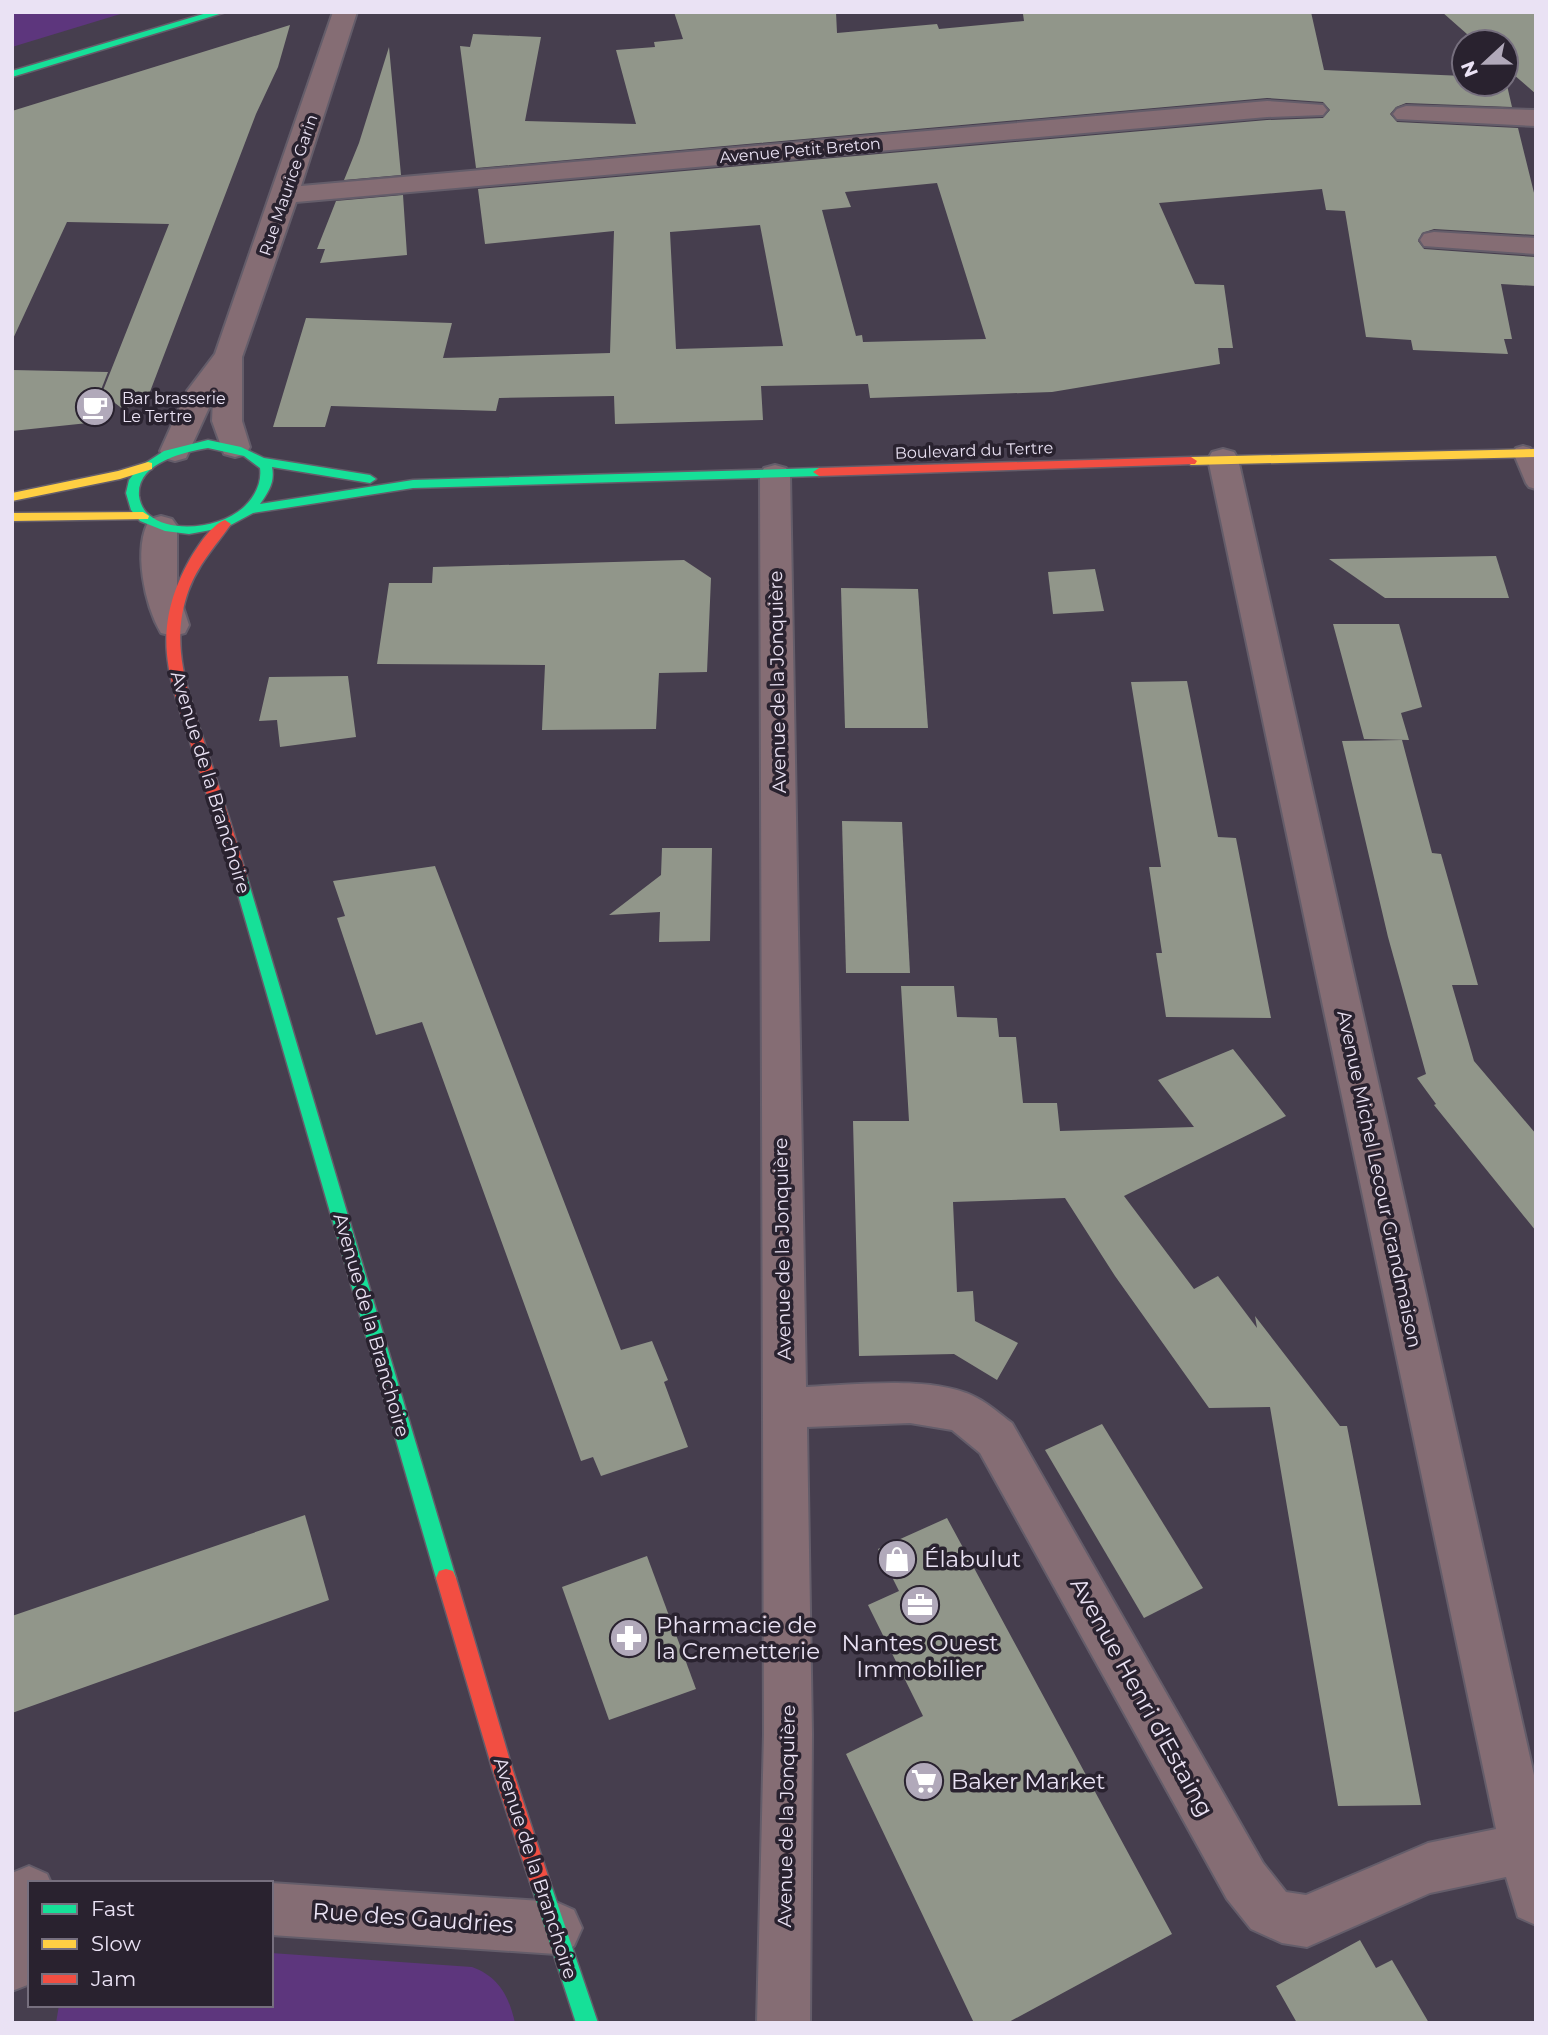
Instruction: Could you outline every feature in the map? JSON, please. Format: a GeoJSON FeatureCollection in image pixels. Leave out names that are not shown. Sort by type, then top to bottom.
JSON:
{"type":"FeatureCollection","features":[{"type":"Feature","properties":{"kind":"main road"},"geometry":{"type":"LineString","coordinates":[[12,74],[220,12]]}},
{"type":"Feature","properties":{"kind":"main road"},"geometry":{"type":"LineString","coordinates":[[12,498],[120,475],[148,466],[175,451],[208,444],[235,447],[261,461],[267,471],[268,487],[253,509],[225,524],[188,530],[152,521],[12,516]]}},
{"type":"Feature","properties":{"kind":"main road","name":"Boulevard du Tertre"},"geometry":{"type":"LineString","coordinates":[[253,509],[413,484],[1530,452]]}},
{"type":"Feature","properties":{"kind":"main road","name":"Boulevard du Tertre"},"geometry":{"type":"LineString","coordinates":[[261,461],[299,469],[413,484]]}},
{"type":"Feature","properties":{"kind":"main road"},"geometry":{"type":"LineString","coordinates":[[148,466],[134,486],[134,502],[152,521]]}},
{"type":"Feature","properties":{"kind":"main road","name":"Avenue de la Branchoire"},"geometry":{"type":"LineString","coordinates":[[225,524],[209,539],[197,556],[183,588],[173,625],[176,675],[231,847],[503,1771],[587,2023]]}},
{"type":"Feature","properties":{"kind":"street","name":"Rue Maurice Garin"},"geometry":{"type":"LineString","coordinates":[[235,447],[227,421],[228,357],[345,12]]}},
{"type":"Feature","properties":{"kind":"street","name":"Avenue Petit Breton"},"geometry":{"type":"LineString","coordinates":[[285,195],[1267,109],[1314,110]]}},
{"type":"Feature","properties":{"kind":"street"},"geometry":{"type":"LineString","coordinates":[[1406,114],[1536,118]]}},
{"type":"Feature","properties":{"kind":"street"},"geometry":{"type":"LineString","coordinates":[[1434,240],[1536,246]]}},
{"type":"Feature","properties":{"kind":"street","name":"Rue Maurice Garin"},"geometry":{"type":"LineString","coordinates":[[175,451],[184,436],[203,383],[228,357]]}},
{"type":"Feature","properties":{"kind":"street","name":"Avenue Michel Lecour Grandmaison"},"geometry":{"type":"LineString","coordinates":[[1223,459],[1536,1899]]}},
{"type":"Feature","properties":{"kind":"street","name":"Avenue de la Jonquière"},"geometry":{"type":"LineString","coordinates":[[775,474],[788,1734],[783,2023]]}},
{"type":"Feature","properties":{"kind":"street","name":"Avenue de la Branchoire"},"geometry":{"type":"LineString","coordinates":[[152,521],[160,592],[164,609],[173,625]]}},
{"type":"Feature","properties":{"kind":"street","name":"Avenue Henri d'Estaing"},"geometry":{"type":"LineString","coordinates":[[784,1408],[910,1403],[962,1412],[996,1438],[1245,1881],[1269,1911],[1282,1917],[1307,1921],[1428,1868],[1525,1848]]}},
{"type":"Feature","properties":{"kind":"street"},"geometry":{"type":"LineString","coordinates":[[12,1965],[28,1896]]}},
{"type":"Feature","properties":{"kind":"street","name":"Rue des Gaudries"},"geometry":{"type":"LineString","coordinates":[[273,1909],[556,1927]]}},
{"type":"Feature","properties":{"kind":"lane"},"geometry":{"type":"LineString","coordinates":[[1530,452],[1536,483]]}},
{"type":"Feature","properties":{"kind":"shaded area"},"geometry":{"type":"Polygon","coordinates":[[[12,12],[127,12],[12,47],[12,12]]]}},
{"type":"Feature","properties":{"kind":"shaded area"},"geometry":{"type":"Polygon","coordinates":[[[273,1953],[472,1967],[496,1982],[510,2004],[515,2023],[56,2023],[59,2007],[273,2007],[273,1953]]]}},
{"type":"Feature","properties":{"kind":"building"},"geometry":{"type":"Polygon","coordinates":[[[674,12],[836,12],[837,33],[937,24],[939,29],[1024,21],[1023,14],[1066,12],[1311,12],[1324,70],[1450,75],[1450,98],[1510,98],[1512,107],[1406,103],[1396,107],[1390,114],[1397,122],[1518,128],[1536,201],[1536,235],[1434,229],[1422,233],[1418,241],[1424,249],[1536,257],[1536,286],[1501,284],[1512,339],[1504,339],[1508,354],[1413,350],[1411,340],[1366,337],[1345,211],[1326,210],[1322,189],[1159,203],[1195,284],[1224,285],[1233,348],[1218,348],[1220,364],[1052,392],[870,398],[868,384],[761,386],[763,420],[615,424],[614,396],[499,398],[496,411],[331,406],[325,427],[273,427],[306,318],[452,323],[443,358],[610,353],[614,231],[485,244],[478,189],[1267,120],[1323,118],[1330,110],[1323,102],[1267,98],[476,168],[460,46],[470,47],[473,34],[541,37],[525,121],[636,124],[616,50],[655,47],[654,42],[683,39],[674,12]],[[937,183],[845,192],[851,207],[822,210],[856,336],[862,335],[863,342],[986,339],[937,183]],[[760,225],[670,232],[676,349],[783,346],[760,225]]]}},
{"type":"Feature","properties":{"kind":"building"},"geometry":{"type":"Polygon","coordinates":[[[1442,12],[1536,12],[1536,94],[1520,80],[1520,28],[1460,28],[1442,12]]]}},
{"type":"Feature","properties":{"kind":"building"},"geometry":{"type":"Polygon","coordinates":[[[290,25],[278,67],[256,114],[148,397],[124,410],[102,393],[169,224],[67,222],[12,341],[12,111],[290,25]]]}},
{"type":"Feature","properties":{"kind":"building"},"geometry":{"type":"Polygon","coordinates":[[[389,47],[401,175],[344,180],[359,143],[389,47]]]}},
{"type":"Feature","properties":{"kind":"building"},"geometry":{"type":"Polygon","coordinates":[[[403,195],[407,255],[320,263],[325,249],[317,249],[336,201],[403,195]]]}},
{"type":"Feature","properties":{"kind":"building"},"geometry":{"type":"Polygon","coordinates":[[[12,370],[108,372],[88,423],[12,431],[12,370]]]}},
{"type":"Feature","properties":{"kind":"building"},"geometry":{"type":"Polygon","coordinates":[[[1496,556],[1509,598],[1385,598],[1329,559],[1496,556]]]}},
{"type":"Feature","properties":{"kind":"building"},"geometry":{"type":"Polygon","coordinates":[[[684,560],[711,578],[707,672],[659,673],[656,729],[542,730],[545,665],[377,664],[389,583],[432,583],[433,567],[684,560]]]}},
{"type":"Feature","properties":{"kind":"building"},"geometry":{"type":"Polygon","coordinates":[[[1095,569],[1104,611],[1053,614],[1048,572],[1095,569]]]}},
{"type":"Feature","properties":{"kind":"building"},"geometry":{"type":"Polygon","coordinates":[[[841,588],[918,589],[928,728],[845,728],[841,588]]]}},
{"type":"Feature","properties":{"kind":"building"},"geometry":{"type":"Polygon","coordinates":[[[1333,624],[1399,624],[1422,707],[1401,713],[1409,740],[1364,739],[1333,624]]]}},
{"type":"Feature","properties":{"kind":"building"},"geometry":{"type":"Polygon","coordinates":[[[348,676],[356,737],[280,747],[277,720],[259,721],[269,677],[348,676]]]}},
{"type":"Feature","properties":{"kind":"building"},"geometry":{"type":"Polygon","coordinates":[[[1187,681],[1218,837],[1236,838],[1271,1018],[1166,1017],[1156,953],[1162,953],[1149,867],[1161,867],[1131,682],[1187,681]]]}},
{"type":"Feature","properties":{"kind":"building"},"geometry":{"type":"Polygon","coordinates":[[[1402,740],[1432,853],[1441,854],[1478,985],[1452,985],[1474,1061],[1536,1134],[1536,1231],[1434,1105],[1436,1104],[1417,1078],[1426,1074],[1388,937],[1342,741],[1402,740]]]}},
{"type":"Feature","properties":{"kind":"building"},"geometry":{"type":"Polygon","coordinates":[[[842,821],[902,822],[910,973],[846,973],[842,821]]]}},
{"type":"Feature","properties":{"kind":"building"},"geometry":{"type":"Polygon","coordinates":[[[662,848],[712,848],[710,941],[659,942],[660,912],[609,915],[661,875],[662,848]]]}},
{"type":"Feature","properties":{"kind":"building"},"geometry":{"type":"Polygon","coordinates":[[[435,866],[621,1350],[652,1341],[668,1380],[664,1382],[688,1447],[601,1476],[593,1457],[581,1461],[422,1022],[376,1035],[337,918],[345,916],[333,881],[435,866]]]}},
{"type":"Feature","properties":{"kind":"building"},"geometry":{"type":"Polygon","coordinates":[[[901,986],[954,986],[957,1017],[997,1018],[999,1037],[1016,1037],[1023,1103],[1057,1103],[1060,1131],[1194,1127],[1158,1080],[1233,1049],[1286,1116],[1124,1196],[1194,1289],[1218,1276],[1257,1328],[1255,1316],[1340,1426],[1347,1426],[1421,1805],[1338,1806],[1270,1407],[1209,1408],[1115,1276],[1065,1198],[953,1202],[957,1292],[973,1291],[975,1321],[1018,1343],[997,1380],[954,1354],[859,1356],[853,1121],[909,1121],[901,986]]]}},
{"type":"Feature","properties":{"kind":"building"},"geometry":{"type":"Polygon","coordinates":[[[1102,1424],[1203,1588],[1144,1618],[1045,1450],[1102,1424]]]}},
{"type":"Feature","properties":{"kind":"building"},"geometry":{"type":"Polygon","coordinates":[[[305,1515],[329,1600],[12,1713],[12,1616],[305,1515]]]}},
{"type":"Feature","properties":{"kind":"building"},"geometry":{"type":"Polygon","coordinates":[[[947,1518],[1172,1934],[1007,2023],[974,2023],[846,1754],[923,1716],[868,1605],[899,1591],[878,1549],[947,1518]]]}},
{"type":"Feature","properties":{"kind":"building","name":"Pharmacie de la Cremetterie"},"geometry":{"type":"Polygon","coordinates":[[[647,1556],[696,1689],[609,1720],[562,1587],[647,1556]]]}},
{"type":"Feature","properties":{"kind":"building"},"geometry":{"type":"Polygon","coordinates":[[[1360,1940],[1376,1968],[1392,1960],[1429,2023],[1297,2023],[1276,1986],[1360,1940]]]}},
{"type":"Feature","properties":{"kind":"traffic: fast"},"geometry":{"type":"LineString","coordinates":[[12,74],[221,12]]}},
{"type":"Feature","properties":{"kind":"traffic: fast"},"geometry":{"type":"LineString","coordinates":[[208,444],[249,454],[266,467],[268,477],[264,490],[253,505],[234,520],[201,529],[165,527],[144,518],[133,499],[133,488],[143,470],[168,454],[208,444]]}},
{"type":"Feature","properties":{"kind":"traffic: fast"},"geometry":{"type":"LineString","coordinates":[[261,461],[370,479]]}},
{"type":"Feature","properties":{"kind":"traffic: fast"},"geometry":{"type":"LineString","coordinates":[[253,509],[413,484],[819,472]]}},
{"type":"Feature","properties":{"kind":"traffic: fast"},"geometry":{"type":"LineString","coordinates":[[240,877],[446,1578]]}},
{"type":"Feature","properties":{"kind":"traffic: fast"},"geometry":{"type":"LineString","coordinates":[[540,1882],[587,2023]]}},
{"type":"Feature","properties":{"kind":"traffic: slow"},"geometry":{"type":"LineString","coordinates":[[1191,461],[1536,453]]}},
{"type":"Feature","properties":{"kind":"traffic: slow"},"geometry":{"type":"LineString","coordinates":[[12,497],[120,475],[148,466]]}},
{"type":"Feature","properties":{"kind":"traffic: slow"},"geometry":{"type":"LineString","coordinates":[[12,517],[143,516]]}},
{"type":"Feature","properties":{"kind":"traffic: jam"},"geometry":{"type":"LineString","coordinates":[[819,472],[1191,461]]}},
{"type":"Feature","properties":{"kind":"traffic: jam"},"geometry":{"type":"LineString","coordinates":[[225,524],[199,556],[181,594],[173,634],[173,655],[181,695],[240,877]]}},
{"type":"Feature","properties":{"kind":"traffic: jam"},"geometry":{"type":"LineString","coordinates":[[446,1578],[503,1771],[540,1882]]}},
{"type":"Feature","properties":{"kind":"place","name":"Bar brasserie Le Tertre"},"geometry":{"type":"Point","coordinates":[95,407]}},
{"type":"Feature","properties":{"kind":"place","name":"Élabulut"},"geometry":{"type":"Point","coordinates":[897,1559]}},
{"type":"Feature","properties":{"kind":"place","name":"Nantes Ouest Immobilier"},"geometry":{"type":"Point","coordinates":[920,1605]}},
{"type":"Feature","properties":{"kind":"place","name":"Pharmacie de la Cremetterie"},"geometry":{"type":"Point","coordinates":[629,1638]}},
{"type":"Feature","properties":{"kind":"place","name":"Baker Market"},"geometry":{"type":"Point","coordinates":[924,1781]}}]}
